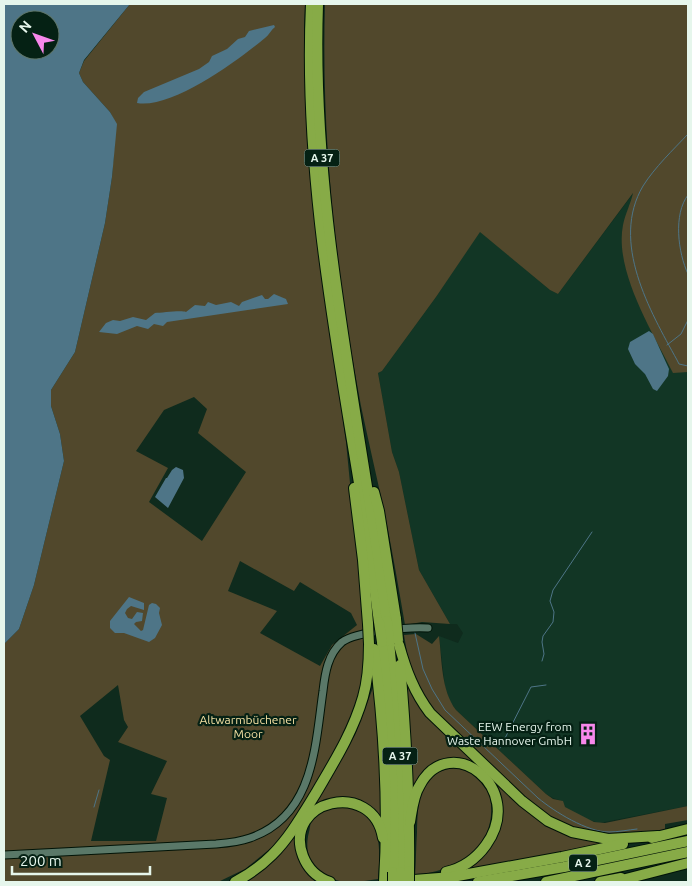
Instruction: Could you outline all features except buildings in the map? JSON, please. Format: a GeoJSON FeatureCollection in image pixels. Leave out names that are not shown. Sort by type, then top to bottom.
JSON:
{"type":"FeatureCollection","features":[{"type":"Feature","properties":{"kind":"highway","name":"A 37"},"geometry":{"type":"LineString","coordinates":[[311,4],[310,81],[317,194],[330,303],[380,622]]}},
{"type":"Feature","properties":{"kind":"highway","name":"A 37"},"geometry":{"type":"LineString","coordinates":[[318,4],[319,108],[324,193],[339,311],[357,423],[379,511],[380,622]]}},
{"type":"Feature","properties":{"kind":"highway"},"geometry":{"type":"LineString","coordinates":[[353,447],[354,497],[368,608],[380,622],[404,710],[410,822]]}},
{"type":"Feature","properties":{"kind":"highway"},"geometry":{"type":"LineString","coordinates":[[380,622],[385,643],[409,679],[421,702],[430,713],[515,795],[536,812],[560,827],[595,838],[623,840],[658,836]]}},
{"type":"Feature","properties":{"kind":"highway","name":"A 37"},"geometry":{"type":"LineString","coordinates":[[385,643],[397,876]]}},
{"type":"Feature","properties":{"kind":"highway"},"geometry":{"type":"LineString","coordinates":[[235,882],[262,864],[282,844],[298,822],[345,744],[364,695],[368,667],[385,643]]}},
{"type":"Feature","properties":{"kind":"highway"},"geometry":{"type":"LineString","coordinates":[[461,764],[475,769],[486,778],[494,791],[497,809],[497,819],[488,842],[481,852],[472,861],[450,872],[397,876],[414,798],[420,784],[427,775],[445,765],[461,764]]}},
{"type":"Feature","properties":{"kind":"highway"},"geometry":{"type":"LineString","coordinates":[[330,882],[311,870],[305,861],[301,845],[303,828],[306,821],[318,808],[327,804],[343,802],[352,803],[366,810],[374,817],[382,831],[397,876]]}},
{"type":"Feature","properties":{"kind":"highway"},"geometry":{"type":"LineString","coordinates":[[397,876],[452,877],[562,857],[688,829]]}},
{"type":"Feature","properties":{"kind":"highway","name":"A 2"},"geometry":{"type":"LineString","coordinates":[[478,882],[564,867],[688,841]]}},
{"type":"Feature","properties":{"kind":"highway","name":"A 2"},"geometry":{"type":"LineString","coordinates":[[546,882],[688,852]]}},
{"type":"Feature","properties":{"kind":"highway"},"geometry":{"type":"LineString","coordinates":[[614,882],[688,863]]}},
{"type":"Feature","properties":{"kind":"highway"},"geometry":{"type":"LineString","coordinates":[[600,882],[642,874]]}},
{"type":"Feature","properties":{"kind":"street"},"geometry":{"type":"LineString","coordinates":[[4,855],[216,844],[251,838],[268,829],[288,813],[306,784],[314,757],[326,670],[332,654],[341,643],[357,636],[410,628],[428,628]]}},
{"type":"Feature","properties":{"kind":"shaded area"},"geometry":{"type":"Polygon","coordinates":[[[635,191],[673,372],[688,372],[688,806],[599,823],[586,819],[564,807],[562,801],[546,794],[456,710],[450,702],[445,687],[439,636],[458,643],[463,633],[457,624],[450,624],[419,570],[399,472],[392,452],[378,373],[382,371],[436,297],[480,231],[550,290],[558,294],[635,191]]]}},
{"type":"Feature","properties":{"kind":"green space","name":"Altwarmbüchener Moor"},"geometry":{"type":"Polygon","coordinates":[[[130,4],[305,4],[307,124],[312,183],[318,245],[346,442],[365,610],[365,674],[355,716],[295,820],[276,844],[245,869],[218,882],[4,882],[4,644],[19,629],[34,585],[64,461],[60,434],[51,406],[51,390],[75,352],[105,223],[112,177],[116,124],[110,112],[83,82],[79,73],[84,61],[130,4]],[[194,397],[164,410],[136,451],[168,468],[149,502],[202,541],[246,472],[198,433],[207,409],[194,397]],[[240,561],[228,591],[277,611],[260,633],[320,666],[332,645],[357,625],[351,613],[300,582],[294,591],[240,561]],[[118,685],[80,716],[104,756],[110,760],[91,841],[156,841],[167,798],[151,794],[167,761],[118,742],[128,727],[124,720],[118,685]]]}},
{"type":"Feature","properties":{"kind":"green space"},"geometry":{"type":"Polygon","coordinates":[[[325,4],[688,4],[688,372],[673,373],[637,301],[624,262],[623,225],[633,193],[558,294],[550,290],[480,232],[436,297],[382,371],[378,373],[392,452],[399,472],[419,570],[450,624],[422,622],[405,625],[386,520],[361,406],[344,306],[328,155],[325,105],[325,4]]]}},
{"type":"Feature","properties":{"kind":"green space"},"geometry":{"type":"Polygon","coordinates":[[[416,634],[432,644],[439,636],[447,693],[456,710],[553,799],[563,801],[565,807],[594,822],[605,823],[688,806],[688,820],[665,824],[665,830],[615,837],[561,824],[538,810],[443,721],[422,694],[409,664],[404,635],[416,634]]]}},
{"type":"Feature","properties":{"kind":"green space"},"geometry":{"type":"Polygon","coordinates":[[[404,671],[409,685],[539,817],[623,841],[464,871],[492,841],[494,783],[448,761],[412,796],[404,671]]]}},
{"type":"Feature","properties":{"kind":"green space"},"geometry":{"type":"Polygon","coordinates":[[[374,685],[383,792],[383,822],[353,801],[311,813],[300,853],[324,882],[243,882],[261,872],[294,837],[355,735],[374,685]]]}},
{"type":"Feature","properties":{"kind":"green space"},"geometry":{"type":"Polygon","coordinates":[[[454,768],[467,771],[477,777],[484,785],[489,794],[491,805],[489,828],[479,848],[465,860],[440,870],[415,876],[418,810],[422,791],[433,776],[454,768]]]}},
{"type":"Feature","properties":{"kind":"green space"},"geometry":{"type":"Polygon","coordinates":[[[338,805],[358,810],[366,815],[372,823],[378,840],[378,879],[352,882],[336,880],[321,873],[312,862],[307,848],[311,822],[320,812],[338,805]]]}},
{"type":"Feature","properties":{"kind":"water"},"geometry":{"type":"Polygon","coordinates":[[[4,4],[130,4],[84,60],[79,73],[83,82],[110,112],[117,124],[112,177],[105,223],[75,352],[51,390],[51,406],[60,434],[64,461],[34,585],[19,629],[4,644],[4,4]]]}},
{"type":"Feature","properties":{"kind":"water"},"geometry":{"type":"Polygon","coordinates":[[[274,25],[275,27],[265,38],[204,81],[168,98],[152,103],[137,103],[138,98],[144,92],[199,69],[209,62],[212,56],[227,49],[238,39],[245,37],[249,31],[274,25]]]}},
{"type":"Feature","properties":{"kind":"water"},"geometry":{"type":"Polygon","coordinates":[[[274,294],[286,299],[288,304],[167,322],[163,326],[154,324],[148,329],[137,326],[117,334],[99,332],[106,323],[113,320],[120,321],[133,317],[146,320],[155,313],[186,312],[195,305],[205,306],[208,302],[216,305],[231,302],[239,306],[242,302],[262,295],[265,299],[268,299],[274,294]]]}},
{"type":"Feature","properties":{"kind":"water"},"geometry":{"type":"Polygon","coordinates":[[[649,331],[653,334],[669,369],[668,376],[657,391],[653,389],[645,374],[635,364],[628,349],[630,342],[649,331]]]}},
{"type":"Feature","properties":{"kind":"water"},"geometry":{"type":"Polygon","coordinates":[[[176,467],[183,470],[184,478],[168,508],[155,497],[166,478],[176,467]]]}},
{"type":"Feature","properties":{"kind":"water"},"geometry":{"type":"Polygon","coordinates":[[[129,597],[144,603],[144,610],[131,606],[125,613],[128,618],[132,619],[137,612],[143,613],[142,621],[134,624],[141,631],[143,630],[149,605],[152,603],[156,604],[160,608],[159,613],[162,625],[155,638],[149,642],[124,633],[115,633],[110,628],[110,621],[129,597]]]}},
{"type":"Feature","properties":{"kind":"waterway"},"geometry":{"type":"LineString","coordinates":[[688,134],[659,165],[643,186],[634,208],[631,230],[632,253],[646,298],[679,364],[688,366]]}},
{"type":"Feature","properties":{"kind":"waterway"},"geometry":{"type":"LineString","coordinates":[[688,195],[680,212],[679,223],[680,245],[688,274]]}},
{"type":"Feature","properties":{"kind":"waterway"},"geometry":{"type":"LineString","coordinates":[[667,345],[681,334],[688,320]]}},
{"type":"Feature","properties":{"kind":"waterway"},"geometry":{"type":"LineString","coordinates":[[542,661],[544,654],[543,636],[553,622],[554,612],[550,601],[553,590],[592,532]]}},
{"type":"Feature","properties":{"kind":"waterway"},"geometry":{"type":"LineString","coordinates":[[415,633],[423,669],[432,689],[445,710],[538,798],[562,815],[591,829],[609,832],[637,829]]}},
{"type":"Feature","properties":{"kind":"waterway"},"geometry":{"type":"LineString","coordinates":[[500,748],[531,687],[546,685]]}},
{"type":"Feature","properties":{"kind":"waterway"},"geometry":{"type":"LineString","coordinates":[[94,807],[99,790]]}},
{"type":"Feature","properties":{"kind":"place","name":"EEW Energy from Waste Hannover GmbH"},"geometry":{"type":"Point","coordinates":[588,734]}}]}
